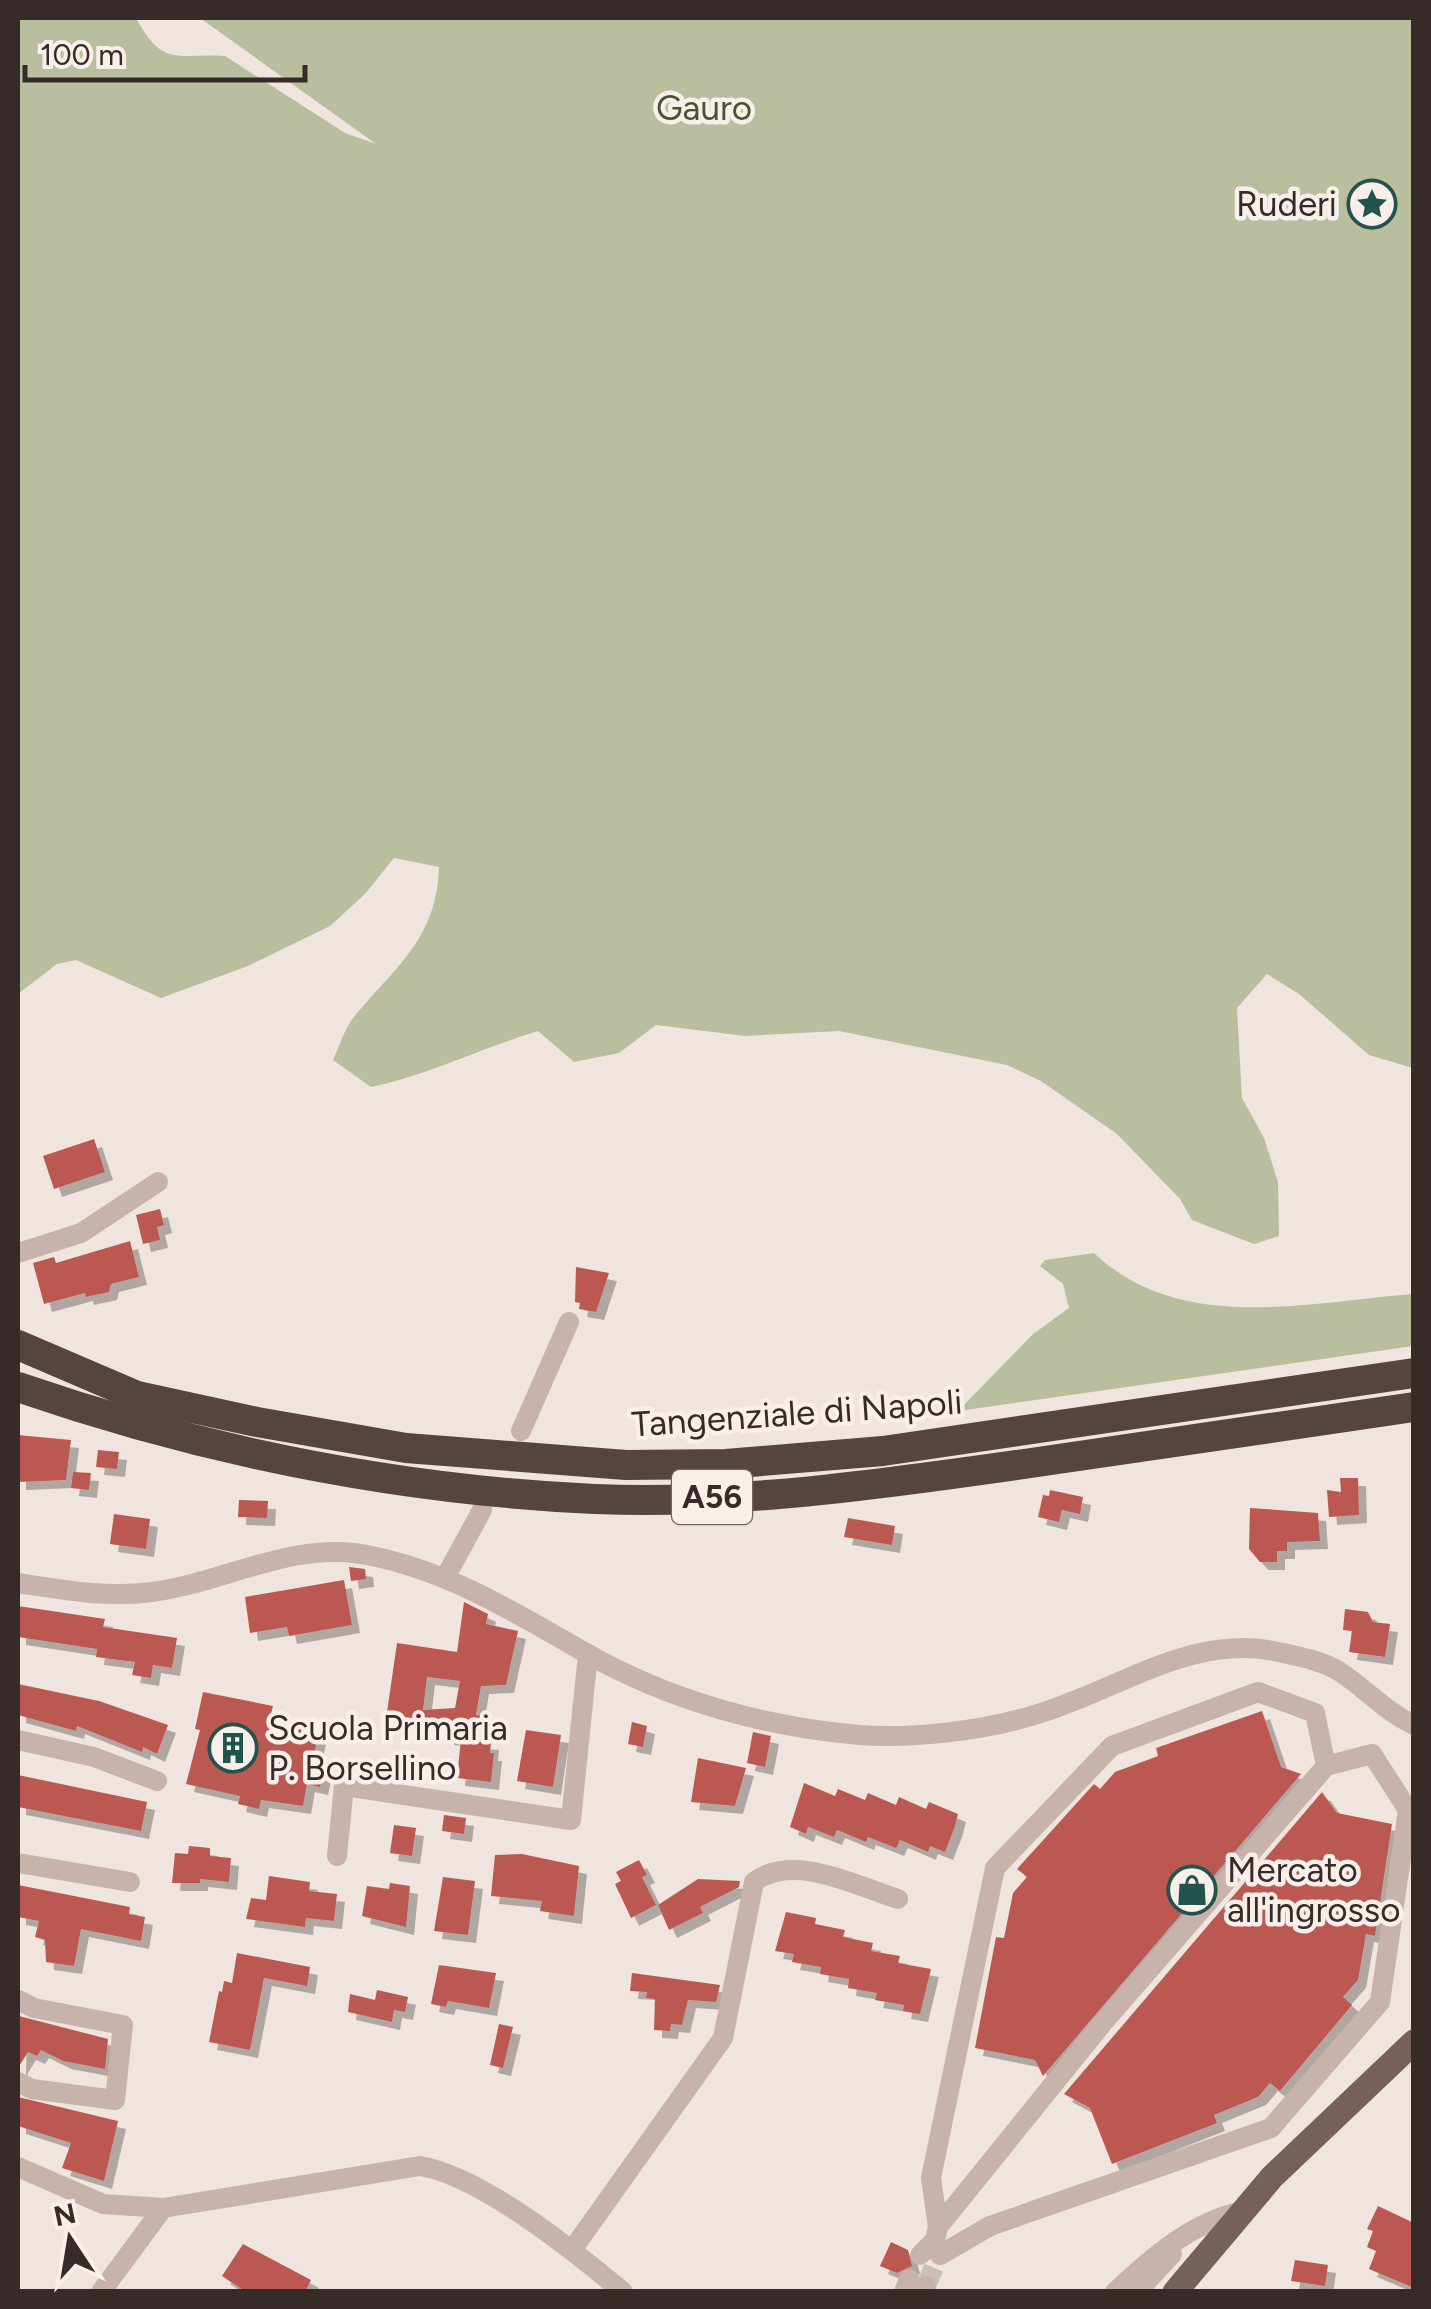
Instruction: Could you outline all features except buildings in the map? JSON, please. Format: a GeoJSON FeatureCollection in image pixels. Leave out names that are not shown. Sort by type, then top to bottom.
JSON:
{"type":"FeatureCollection","features":[{"type":"Feature","properties":{"kind":"highway","name":"Tangenziale di Napoli"},"geometry":{"type":"LineString","coordinates":[[18,1345],[137,1396],[257,1422],[406,1448],[626,1465],[726,1464],[882,1451],[1414,1373]]}},
{"type":"Feature","properties":{"kind":"highway","name":"Tangenziale di Napoli"},"geometry":{"type":"LineString","coordinates":[[18,1387],[129,1424],[250,1454],[401,1480],[597,1499],[728,1496],[884,1484],[1414,1408]]}},
{"type":"Feature","properties":{"kind":"main road"},"geometry":{"type":"LineString","coordinates":[[1175,2292],[1238,2212],[1414,2042]]}},
{"type":"Feature","properties":{"kind":"street"},"geometry":{"type":"LineString","coordinates":[[18,1252],[80,1232],[158,1182]]}},
{"type":"Feature","properties":{"kind":"street"},"geometry":{"type":"LineString","coordinates":[[521,1431],[570,1322]]}},
{"type":"Feature","properties":{"kind":"street"},"geometry":{"type":"LineString","coordinates":[[446,1576],[482,1510]]}},
{"type":"Feature","properties":{"kind":"street"},"geometry":{"type":"LineString","coordinates":[[18,1583],[100,1596],[156,1592],[315,1552],[364,1554],[446,1576],[536,1620],[588,1654],[766,1724],[864,1735],[948,1730],[1031,1716],[1186,1655],[1236,1647],[1280,1652],[1338,1670],[1394,1716],[1414,1725]]}},
{"type":"Feature","properties":{"kind":"street"},"geometry":{"type":"LineString","coordinates":[[337,1856],[344,1786],[571,1820],[588,1654]]}},
{"type":"Feature","properties":{"kind":"street"},"geometry":{"type":"LineString","coordinates":[[934,2248],[931,2178],[995,1868],[1112,1746],[1258,1692],[1316,1713],[1326,1766]]}},
{"type":"Feature","properties":{"kind":"street"},"geometry":{"type":"LineString","coordinates":[[18,1740],[94,1757],[157,1780]]}},
{"type":"Feature","properties":{"kind":"street"},"geometry":{"type":"LineString","coordinates":[[1372,1754],[1408,1810],[1380,2002],[1271,2128],[934,2248],[1102,2024],[1326,1766],[1372,1754]]}},
{"type":"Feature","properties":{"kind":"street"},"geometry":{"type":"LineString","coordinates":[[18,1863],[130,1882]]}},
{"type":"Feature","properties":{"kind":"street"},"geometry":{"type":"LineString","coordinates":[[572,2250],[723,2038],[754,1882],[769,1870],[807,1870],[898,1899]]}},
{"type":"Feature","properties":{"kind":"street"},"geometry":{"type":"LineString","coordinates":[[18,2000],[34,2008],[124,2024],[115,2100],[32,2090],[18,2082]]}},
{"type":"Feature","properties":{"kind":"street"},"geometry":{"type":"LineString","coordinates":[[18,2167],[103,2204],[163,2208],[420,2166],[444,2170],[572,2250],[622,2292]]}},
{"type":"Feature","properties":{"kind":"street"},"geometry":{"type":"LineString","coordinates":[[101,2292],[163,2208]]}},
{"type":"Feature","properties":{"kind":"street"},"geometry":{"type":"LineString","coordinates":[[1115,2292],[1210,2218],[1238,2212]]}},
{"type":"Feature","properties":{"kind":"street"},"geometry":{"type":"LineString","coordinates":[[1137,2292],[1168,2261],[1177,2243]]}},
{"type":"Feature","properties":{"kind":"green space","name":"Gauro"},"geometry":{"type":"Polygon","coordinates":[[[18,18],[136,18],[163,51],[183,56],[225,56],[345,133],[376,144],[200,18],[1413,18],[1413,1068],[1369,1055],[1299,994],[1267,974],[1237,1008],[1242,1098],[1264,1138],[1278,1182],[1279,1236],[1254,1244],[1192,1220],[1180,1199],[1117,1134],[1041,1081],[1007,1065],[839,1031],[745,1036],[656,1025],[619,1053],[574,1062],[538,1031],[371,1087],[333,1060],[353,1018],[422,933],[431,914],[439,867],[394,858],[365,894],[330,926],[248,966],[161,998],[76,960],[57,964],[18,994],[18,18]]]}},
{"type":"Feature","properties":{"kind":"green space"},"geometry":{"type":"Polygon","coordinates":[[[1094,1253],[1128,1279],[1166,1295],[1205,1304],[1288,1306],[1413,1294],[1413,1346],[958,1411],[1033,1334],[1069,1308],[1063,1284],[1040,1266],[1045,1260],[1094,1253]]]}},
{"type":"Feature","properties":{"kind":"tunnel"},"geometry":{"type":"LineString","coordinates":[[926,2286],[936,2262]]}},
{"type":"Feature","properties":{"kind":"place","name":"Ruderi"},"geometry":{"type":"Point","coordinates":[1372,204]}},
{"type":"Feature","properties":{"kind":"place","name":"Scuola Primaria P. Borsellino"},"geometry":{"type":"Point","coordinates":[233,1748]}},
{"type":"Feature","properties":{"kind":"place","name":"Mercato all'ingrosso"},"geometry":{"type":"Point","coordinates":[1192,1890]}}]}
